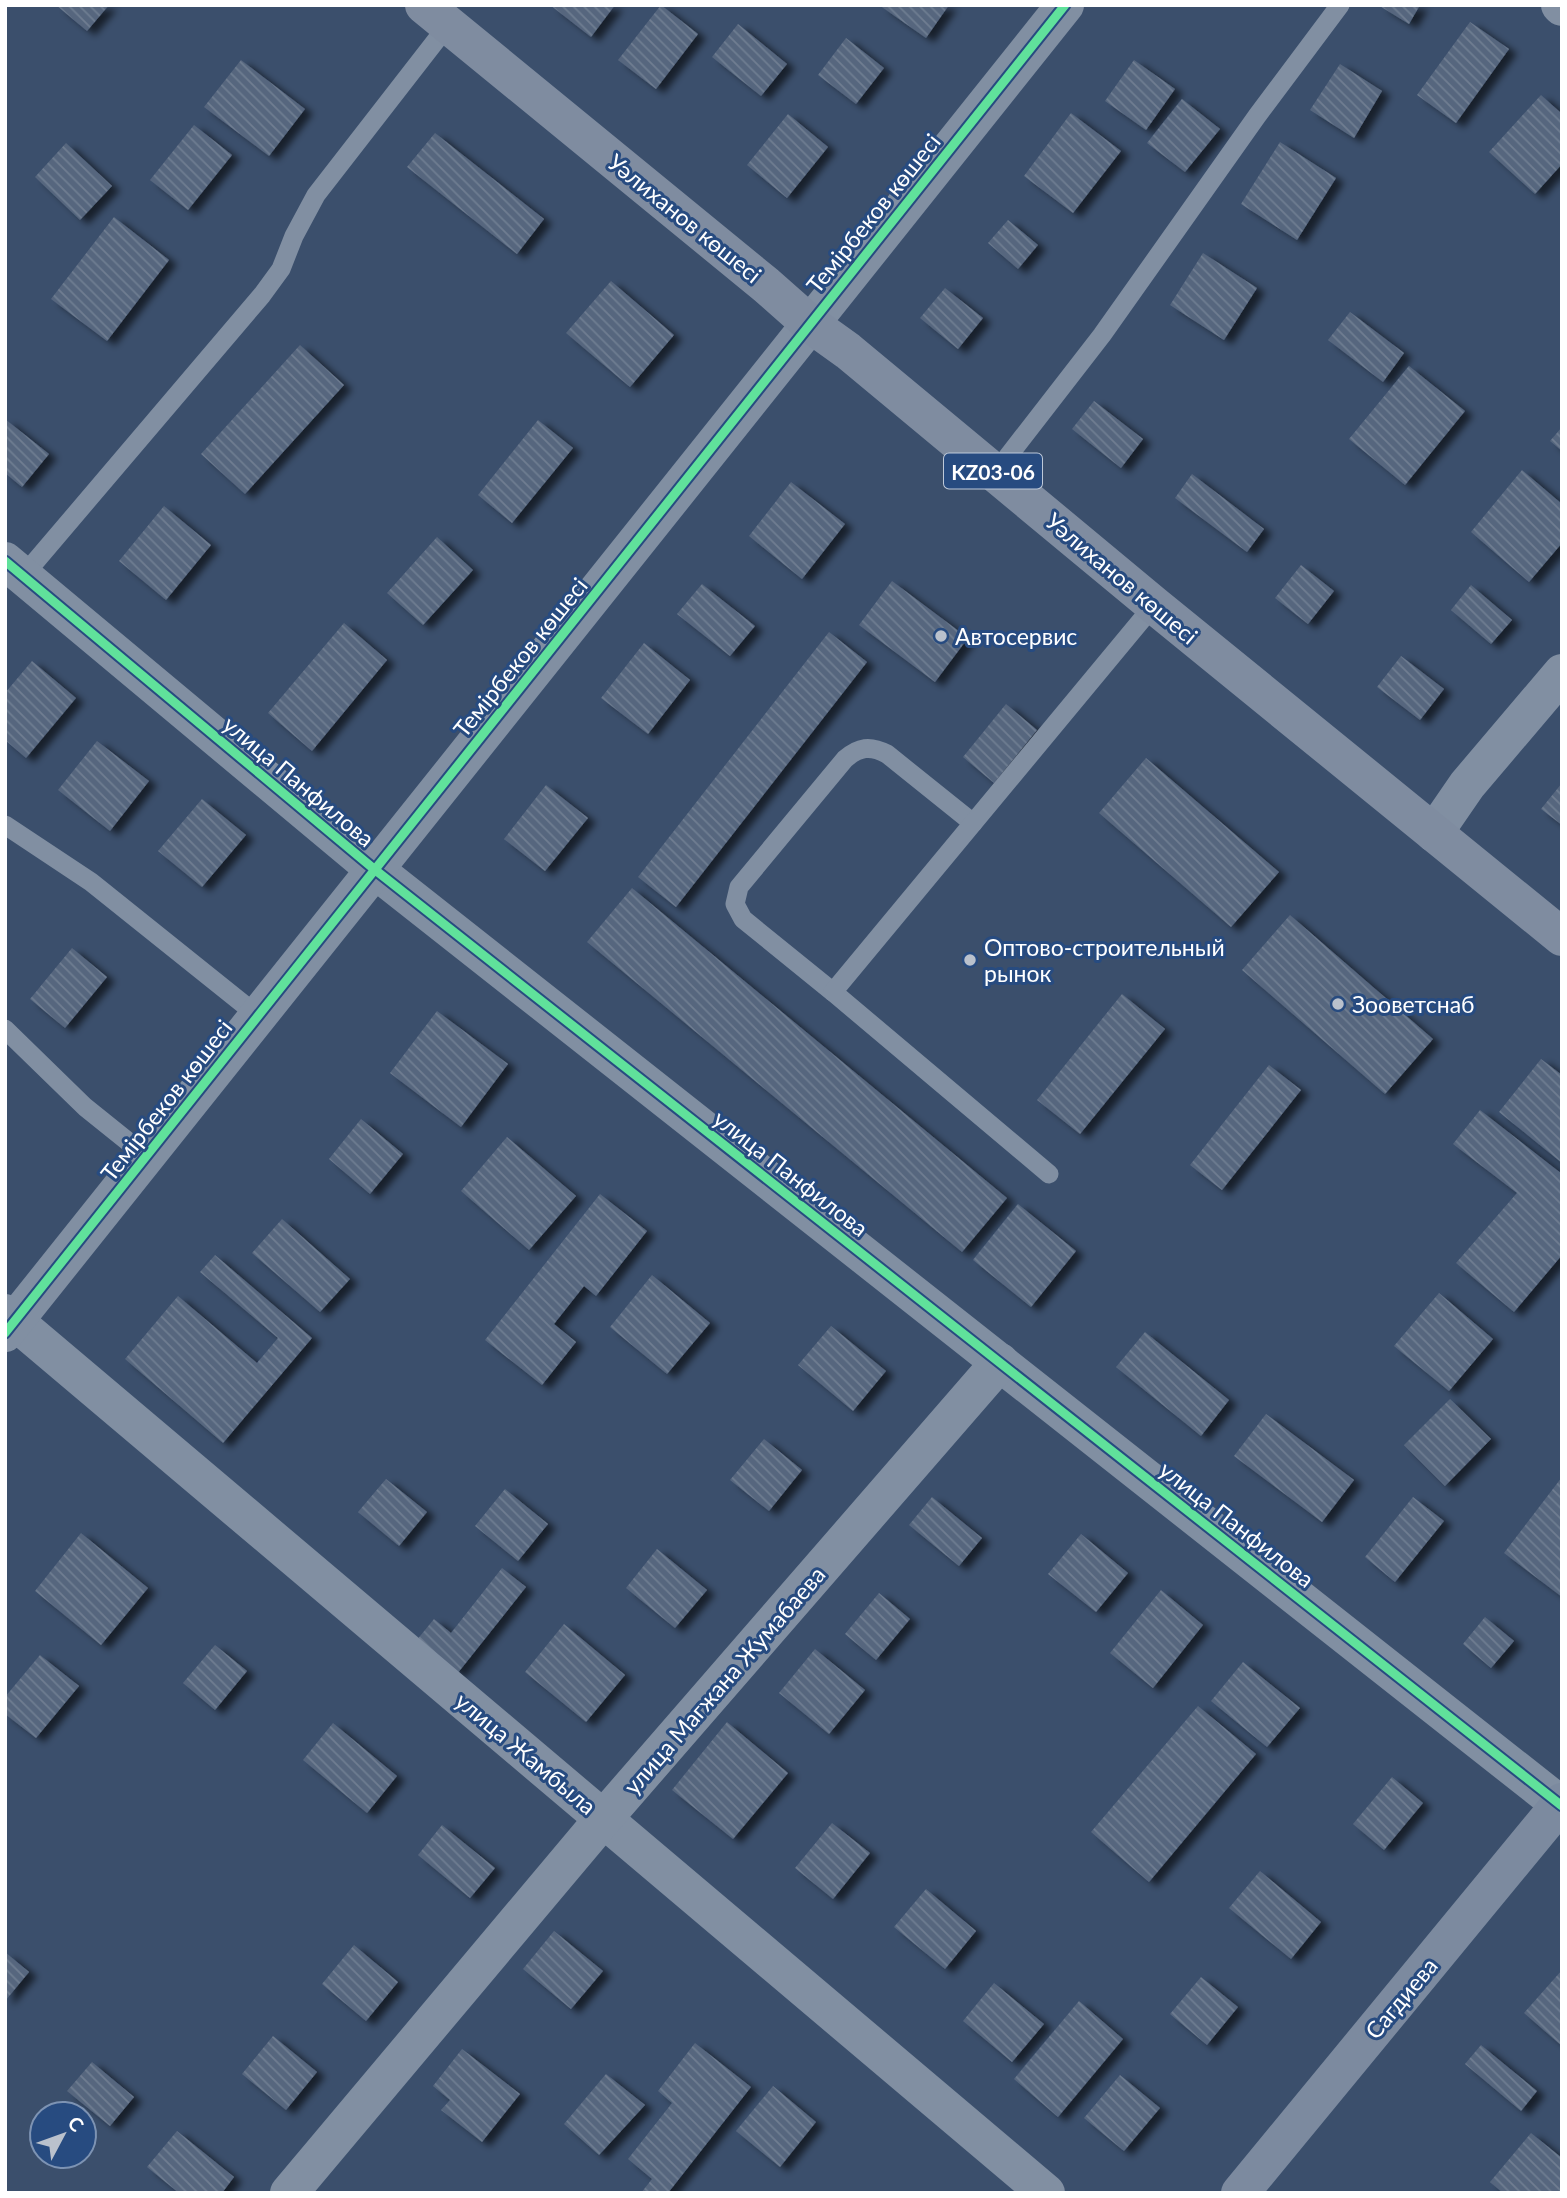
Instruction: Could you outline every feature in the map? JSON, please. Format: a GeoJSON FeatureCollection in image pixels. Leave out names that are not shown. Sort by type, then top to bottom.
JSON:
{"type":"FeatureCollection","features":[{"type":"Feature","properties":{"kind":"main road","name":"Уәлиханов көшесі"},"geometry":{"type":"LineString","coordinates":[[436,15],[1562,937]]}},
{"type":"Feature","properties":{"kind":"street","name":"Темірбеков көшесі"},"geometry":{"type":"LineString","coordinates":[[9,1322],[146,1156],[1065,5]]}},
{"type":"Feature","properties":{"kind":"street","name":"улица Панфилова"},"geometry":{"type":"LineString","coordinates":[[14,568],[374,869],[1561,1804]]}},
{"type":"Feature","properties":{"kind":"street"},"geometry":{"type":"LineString","coordinates":[[1434,833],[1468,785],[1562,673]]}},
{"type":"Feature","properties":{"kind":"street","name":"улица Жамбыла"},"geometry":{"type":"LineString","coordinates":[[9,1322],[604,1818],[1046,2193]]}},
{"type":"Feature","properties":{"kind":"street","name":"улица Магжана Жумабаева"},"geometry":{"type":"LineString","coordinates":[[289,2193],[604,1818],[1000,1362]]}},
{"type":"Feature","properties":{"kind":"street","name":"Сагдиева"},"geometry":{"type":"LineString","coordinates":[[1240,2193],[1561,1804]]}},
{"type":"Feature","properties":{"kind":"lane"},"geometry":{"type":"LineString","coordinates":[[995,473],[1102,335],[1257,116],[1340,5]]}},
{"type":"Feature","properties":{"kind":"lane"},"geometry":{"type":"LineString","coordinates":[[14,568],[262,295],[281,269],[294,236],[316,195],[436,15]]}},
{"type":"Feature","properties":{"kind":"lane"},"geometry":{"type":"LineString","coordinates":[[832,992],[1154,605]]}},
{"type":"Feature","properties":{"kind":"lane"},"geometry":{"type":"LineString","coordinates":[[973,823],[887,754],[877,748],[864,747],[854,751],[836,769],[739,887],[734,904],[743,919],[1049,1174]]}},
{"type":"Feature","properties":{"kind":"lane"},"geometry":{"type":"LineString","coordinates":[[5,825],[91,882],[257,1015]]}},
{"type":"Feature","properties":{"kind":"lane"},"geometry":{"type":"LineString","coordinates":[[5,1028],[85,1107],[146,1156]]}},
{"type":"Feature","properties":{"kind":"building"},"geometry":{"type":"Polygon","coordinates":[[[56,5],[109,5],[87,31],[56,5]]]}},
{"type":"Feature","properties":{"kind":"building"},"geometry":{"type":"Polygon","coordinates":[[[550,5],[615,5],[591,37],[550,5]]]}},
{"type":"Feature","properties":{"kind":"building"},"geometry":{"type":"Polygon","coordinates":[[[661,5],[698,34],[656,89],[618,60],[661,5]]]}},
{"type":"Feature","properties":{"kind":"building"},"geometry":{"type":"Polygon","coordinates":[[[879,5],[949,5],[926,38],[879,5]]]}},
{"type":"Feature","properties":{"kind":"building"},"geometry":{"type":"Polygon","coordinates":[[[1378,5],[1420,5],[1409,24],[1378,5]]]}},
{"type":"Feature","properties":{"kind":"building"},"geometry":{"type":"Polygon","coordinates":[[[1470,22],[1509,49],[1456,123],[1417,95],[1470,22]]]}},
{"type":"Feature","properties":{"kind":"building"},"geometry":{"type":"Polygon","coordinates":[[[738,24],[787,64],[761,96],[712,57],[738,24]]]}},
{"type":"Feature","properties":{"kind":"building"},"geometry":{"type":"Polygon","coordinates":[[[846,38],[884,68],[856,104],[818,75],[846,38]]]}},
{"type":"Feature","properties":{"kind":"building"},"geometry":{"type":"Polygon","coordinates":[[[241,60],[305,109],[269,156],[204,107],[241,60]]]}},
{"type":"Feature","properties":{"kind":"building"},"geometry":{"type":"Polygon","coordinates":[[[1134,60],[1175,89],[1146,130],[1105,101],[1134,60]]]}},
{"type":"Feature","properties":{"kind":"building"},"geometry":{"type":"Polygon","coordinates":[[[1340,64],[1382,91],[1354,138],[1310,110],[1340,64]]]}},
{"type":"Feature","properties":{"kind":"building"},"geometry":{"type":"Polygon","coordinates":[[[1541,95],[1562,114],[1562,164],[1535,194],[1489,152],[1541,95]]]}},
{"type":"Feature","properties":{"kind":"building"},"geometry":{"type":"Polygon","coordinates":[[[1182,99],[1220,129],[1185,172],[1147,143],[1182,99]]]}},
{"type":"Feature","properties":{"kind":"building"},"geometry":{"type":"Polygon","coordinates":[[[1071,113],[1121,151],[1073,213],[1024,176],[1071,113]]]}},
{"type":"Feature","properties":{"kind":"building"},"geometry":{"type":"Polygon","coordinates":[[[788,114],[828,147],[787,198],[747,165],[788,114]]]}},
{"type":"Feature","properties":{"kind":"building"},"geometry":{"type":"Polygon","coordinates":[[[194,125],[232,155],[188,210],[150,180],[194,125]]]}},
{"type":"Feature","properties":{"kind":"building"},"geometry":{"type":"Polygon","coordinates":[[[435,133],[544,219],[517,254],[407,167],[435,133]]]}},
{"type":"Feature","properties":{"kind":"building"},"geometry":{"type":"Polygon","coordinates":[[[1280,142],[1336,178],[1297,240],[1241,204],[1280,142]]]}},
{"type":"Feature","properties":{"kind":"building"},"geometry":{"type":"Polygon","coordinates":[[[66,143],[112,186],[80,220],[35,177],[66,143]]]}},
{"type":"Feature","properties":{"kind":"building"},"geometry":{"type":"Polygon","coordinates":[[[114,217],[169,260],[107,341],[51,299],[114,217]]]}},
{"type":"Feature","properties":{"kind":"building"},"geometry":{"type":"Polygon","coordinates":[[[1008,220],[1038,245],[1018,269],[988,243],[1008,220]]]}},
{"type":"Feature","properties":{"kind":"building"},"geometry":{"type":"Polygon","coordinates":[[[1203,253],[1257,288],[1224,340],[1170,305],[1203,253]]]}},
{"type":"Feature","properties":{"kind":"building"},"geometry":{"type":"Polygon","coordinates":[[[611,281],[674,335],[630,387],[566,333],[611,281]]]}},
{"type":"Feature","properties":{"kind":"building"},"geometry":{"type":"Polygon","coordinates":[[[945,288],[983,318],[958,349],[920,318],[945,288]]]}},
{"type":"Feature","properties":{"kind":"building"},"geometry":{"type":"Polygon","coordinates":[[[1350,312],[1404,353],[1383,382],[1328,340],[1350,312]]]}},
{"type":"Feature","properties":{"kind":"building"},"geometry":{"type":"Polygon","coordinates":[[[300,345],[344,385],[245,494],[201,454],[300,345]]]}},
{"type":"Feature","properties":{"kind":"building"},"geometry":{"type":"Polygon","coordinates":[[[1409,366],[1465,411],[1405,485],[1349,439],[1409,366]]]}},
{"type":"Feature","properties":{"kind":"building"},"geometry":{"type":"Polygon","coordinates":[[[1094,401],[1143,439],[1121,468],[1072,429],[1094,401]]]}},
{"type":"Feature","properties":{"kind":"building"},"geometry":{"type":"Polygon","coordinates":[[[5,419],[49,454],[22,487],[5,473],[5,419]]]}},
{"type":"Feature","properties":{"kind":"building"},"geometry":{"type":"Polygon","coordinates":[[[538,420],[573,448],[512,523],[478,495],[538,420]]]}},
{"type":"Feature","properties":{"kind":"building"},"geometry":{"type":"Polygon","coordinates":[[[1562,427],[1562,451],[1550,441],[1562,427]]]}},
{"type":"Feature","properties":{"kind":"building"},"geometry":{"type":"Polygon","coordinates":[[[1522,470],[1562,504],[1562,543],[1529,582],[1471,532],[1522,470]]]}},
{"type":"Feature","properties":{"kind":"building"},"geometry":{"type":"Polygon","coordinates":[[[1192,474],[1264,529],[1247,552],[1175,498],[1192,474]]]}},
{"type":"Feature","properties":{"kind":"building"},"geometry":{"type":"Polygon","coordinates":[[[791,482],[845,524],[802,579],[749,536],[791,482]]]}},
{"type":"Feature","properties":{"kind":"building"},"geometry":{"type":"Polygon","coordinates":[[[164,506],[211,545],[166,600],[119,561],[164,506]]]}},
{"type":"Feature","properties":{"kind":"building"},"geometry":{"type":"Polygon","coordinates":[[[437,537],[473,570],[423,625],[387,593],[437,537]]]}},
{"type":"Feature","properties":{"kind":"building"},"geometry":{"type":"Polygon","coordinates":[[[1301,565],[1334,591],[1308,624],[1275,598],[1301,565]]]}},
{"type":"Feature","properties":{"kind":"building"},"geometry":{"type":"Polygon","coordinates":[[[892,581],[968,638],[935,682],[859,625],[892,581]]]}},
{"type":"Feature","properties":{"kind":"building"},"geometry":{"type":"Polygon","coordinates":[[[702,584],[755,626],[730,656],[677,614],[702,584]]]}},
{"type":"Feature","properties":{"kind":"building"},"geometry":{"type":"Polygon","coordinates":[[[1471,585],[1512,620],[1491,644],[1451,610],[1471,585]]]}},
{"type":"Feature","properties":{"kind":"building"},"geometry":{"type":"Polygon","coordinates":[[[344,623],[387,660],[312,751],[268,713],[344,623]]]}},
{"type":"Feature","properties":{"kind":"building"},"geometry":{"type":"Polygon","coordinates":[[[829,632],[867,662],[676,907],[638,877],[829,632]]]}},
{"type":"Feature","properties":{"kind":"building"},"geometry":{"type":"Polygon","coordinates":[[[644,643],[690,680],[648,734],[601,698],[644,643]]]}},
{"type":"Feature","properties":{"kind":"building"},"geometry":{"type":"Polygon","coordinates":[[[1401,656],[1444,689],[1420,720],[1377,687],[1401,656]]]}},
{"type":"Feature","properties":{"kind":"building"},"geometry":{"type":"Polygon","coordinates":[[[32,661],[76,698],[26,758],[5,740],[5,693],[32,661]]]}},
{"type":"Feature","properties":{"kind":"building"},"geometry":{"type":"Polygon","coordinates":[[[1006,704],[1037,730],[994,783],[963,757],[1006,704]]]}},
{"type":"Feature","properties":{"kind":"building"},"geometry":{"type":"Polygon","coordinates":[[[97,741],[149,781],[110,831],[58,790],[97,741]]]}},
{"type":"Feature","properties":{"kind":"building"},"geometry":{"type":"Polygon","coordinates":[[[1146,758],[1279,872],[1231,927],[1099,813],[1146,758]]]}},
{"type":"Feature","properties":{"kind":"building"},"geometry":{"type":"Polygon","coordinates":[[[1562,783],[1562,825],[1541,809],[1562,783]]]}},
{"type":"Feature","properties":{"kind":"building"},"geometry":{"type":"Polygon","coordinates":[[[546,785],[588,818],[545,871],[504,839],[546,785]]]}},
{"type":"Feature","properties":{"kind":"building"},"geometry":{"type":"Polygon","coordinates":[[[202,799],[246,835],[202,887],[158,851],[202,799]]]}},
{"type":"Feature","properties":{"kind":"building"},"geometry":{"type":"Polygon","coordinates":[[[632,888],[1007,1198],[962,1252],[587,942],[632,888]]]}},
{"type":"Feature","properties":{"kind":"building","name":"Зооветснаб"},"geometry":{"type":"Polygon","coordinates":[[[1290,915],[1433,1039],[1385,1094],[1242,970],[1290,915]]]}},
{"type":"Feature","properties":{"kind":"building"},"geometry":{"type":"Polygon","coordinates":[[[72,948],[107,977],[65,1028],[30,999],[72,948]]]}},
{"type":"Feature","properties":{"kind":"building"},"geometry":{"type":"Polygon","coordinates":[[[1122,994],[1165,1029],[1080,1134],[1037,1100],[1122,994]]]}},
{"type":"Feature","properties":{"kind":"building"},"geometry":{"type":"Polygon","coordinates":[[[437,1011],[508,1064],[461,1127],[390,1073],[437,1011]]]}},
{"type":"Feature","properties":{"kind":"building"},"geometry":{"type":"Polygon","coordinates":[[[1541,1059],[1562,1075],[1562,1163],[1499,1112],[1541,1059]]]}},
{"type":"Feature","properties":{"kind":"building"},"geometry":{"type":"Polygon","coordinates":[[[1269,1065],[1301,1090],[1222,1190],[1190,1165],[1269,1065]]]}},
{"type":"Feature","properties":{"kind":"building"},"geometry":{"type":"Polygon","coordinates":[[[1480,1110],[1562,1174],[1562,1255],[1514,1312],[1456,1263],[1517,1193],[1453,1144],[1480,1110]]]}},
{"type":"Feature","properties":{"kind":"building"},"geometry":{"type":"Polygon","coordinates":[[[361,1119],[403,1154],[370,1194],[329,1159],[361,1119]]]}},
{"type":"Feature","properties":{"kind":"building"},"geometry":{"type":"Polygon","coordinates":[[[507,1137],[576,1196],[529,1250],[461,1191],[507,1137]]]}},
{"type":"Feature","properties":{"kind":"building"},"geometry":{"type":"Polygon","coordinates":[[[600,1194],[647,1231],[596,1296],[584,1286],[554,1324],[576,1342],[542,1385],[485,1340],[600,1194]]]}},
{"type":"Feature","properties":{"kind":"building"},"geometry":{"type":"Polygon","coordinates":[[[1018,1204],[1076,1251],[1031,1307],[973,1260],[1018,1204]]]}},
{"type":"Feature","properties":{"kind":"building"},"geometry":{"type":"Polygon","coordinates":[[[282,1219],[350,1279],[320,1312],[252,1253],[282,1219]]]}},
{"type":"Feature","properties":{"kind":"building"},"geometry":{"type":"Polygon","coordinates":[[[215,1255],[312,1338],[223,1443],[125,1359],[178,1296],[257,1363],[278,1338],[200,1272],[215,1255]]]}},
{"type":"Feature","properties":{"kind":"building"},"geometry":{"type":"Polygon","coordinates":[[[652,1275],[710,1323],[667,1374],[610,1327],[652,1275]]]}},
{"type":"Feature","properties":{"kind":"building"},"geometry":{"type":"Polygon","coordinates":[[[1439,1293],[1493,1339],[1449,1391],[1394,1346],[1439,1293]]]}},
{"type":"Feature","properties":{"kind":"building"},"geometry":{"type":"Polygon","coordinates":[[[831,1326],[886,1371],[853,1411],[798,1365],[831,1326]]]}},
{"type":"Feature","properties":{"kind":"building"},"geometry":{"type":"Polygon","coordinates":[[[1145,1332],[1229,1400],[1201,1436],[1116,1367],[1145,1332]]]}},
{"type":"Feature","properties":{"kind":"building"},"geometry":{"type":"Polygon","coordinates":[[[1450,1399],[1491,1439],[1445,1486],[1404,1445],[1450,1399]]]}},
{"type":"Feature","properties":{"kind":"building"},"geometry":{"type":"Polygon","coordinates":[[[1266,1414],[1354,1480],[1322,1522],[1234,1456],[1266,1414]]]}},
{"type":"Feature","properties":{"kind":"building"},"geometry":{"type":"Polygon","coordinates":[[[764,1439],[802,1470],[769,1511],[730,1480],[764,1439]]]}},
{"type":"Feature","properties":{"kind":"building"},"geometry":{"type":"Polygon","coordinates":[[[1562,1477],[1562,1597],[1504,1553],[1562,1477]]]}},
{"type":"Feature","properties":{"kind":"building"},"geometry":{"type":"Polygon","coordinates":[[[386,1479],[427,1512],[399,1546],[358,1512],[386,1479]]]}},
{"type":"Feature","properties":{"kind":"building"},"geometry":{"type":"Polygon","coordinates":[[[505,1489],[548,1524],[518,1561],[475,1526],[505,1489]]]}},
{"type":"Feature","properties":{"kind":"building"},"geometry":{"type":"Polygon","coordinates":[[[932,1497],[982,1538],[959,1566],[909,1525],[932,1497]]]}},
{"type":"Feature","properties":{"kind":"building"},"geometry":{"type":"Polygon","coordinates":[[[1413,1497],[1444,1521],[1395,1582],[1365,1557],[1413,1497]]]}},
{"type":"Feature","properties":{"kind":"building"},"geometry":{"type":"Polygon","coordinates":[[[81,1533],[148,1588],[101,1645],[35,1591],[81,1533]]]}},
{"type":"Feature","properties":{"kind":"building"},"geometry":{"type":"Polygon","coordinates":[[[1081,1534],[1128,1573],[1096,1612],[1048,1574],[1081,1534]]]}},
{"type":"Feature","properties":{"kind":"building"},"geometry":{"type":"Polygon","coordinates":[[[657,1549],[707,1590],[675,1628],[626,1588],[657,1549]]]}},
{"type":"Feature","properties":{"kind":"building"},"geometry":{"type":"Polygon","coordinates":[[[502,1568],[526,1587],[457,1674],[416,1641],[434,1619],[451,1633],[502,1568]]]}},
{"type":"Feature","properties":{"kind":"building"},"geometry":{"type":"Polygon","coordinates":[[[1161,1590],[1203,1625],[1153,1688],[1110,1653],[1161,1590]]]}},
{"type":"Feature","properties":{"kind":"building"},"geometry":{"type":"Polygon","coordinates":[[[879,1593],[910,1619],[876,1660],[845,1634],[879,1593]]]}},
{"type":"Feature","properties":{"kind":"building"},"geometry":{"type":"Polygon","coordinates":[[[1485,1617],[1514,1641],[1491,1668],[1463,1644],[1485,1617]]]}},
{"type":"Feature","properties":{"kind":"building"},"geometry":{"type":"Polygon","coordinates":[[[564,1624],[625,1675],[586,1722],[525,1672],[564,1624]]]}},
{"type":"Feature","properties":{"kind":"building"},"geometry":{"type":"Polygon","coordinates":[[[215,1645],[247,1671],[215,1710],[183,1683],[215,1645]]]}},
{"type":"Feature","properties":{"kind":"building"},"geometry":{"type":"Polygon","coordinates":[[[815,1649],[865,1690],[829,1734],[779,1693],[815,1649]]]}},
{"type":"Feature","properties":{"kind":"building"},"geometry":{"type":"Polygon","coordinates":[[[40,1655],[79,1686],[36,1738],[5,1714],[5,1697],[40,1655]]]}},
{"type":"Feature","properties":{"kind":"building"},"geometry":{"type":"Polygon","coordinates":[[[1243,1662],[1300,1708],[1267,1747],[1211,1701],[1243,1662]]]}},
{"type":"Feature","properties":{"kind":"building"},"geometry":{"type":"Polygon","coordinates":[[[1198,1706],[1256,1754],[1149,1882],[1091,1832],[1198,1706]]]}},
{"type":"Feature","properties":{"kind":"building"},"geometry":{"type":"Polygon","coordinates":[[[727,1722],[788,1773],[733,1839],[672,1790],[727,1722]]]}},
{"type":"Feature","properties":{"kind":"building"},"geometry":{"type":"Polygon","coordinates":[[[333,1723],[397,1776],[367,1813],[303,1760],[333,1723]]]}},
{"type":"Feature","properties":{"kind":"building"},"geometry":{"type":"Polygon","coordinates":[[[1392,1777],[1423,1803],[1384,1850],[1353,1824],[1392,1777]]]}},
{"type":"Feature","properties":{"kind":"building"},"geometry":{"type":"Polygon","coordinates":[[[832,1823],[870,1853],[833,1899],[795,1868],[832,1823]]]}},
{"type":"Feature","properties":{"kind":"building"},"geometry":{"type":"Polygon","coordinates":[[[442,1825],[495,1868],[470,1898],[418,1855],[442,1825]]]}},
{"type":"Feature","properties":{"kind":"building"},"geometry":{"type":"Polygon","coordinates":[[[1260,1871],[1321,1922],[1291,1959],[1229,1908],[1260,1871]]]}},
{"type":"Feature","properties":{"kind":"building"},"geometry":{"type":"Polygon","coordinates":[[[926,1889],[976,1931],[945,1969],[894,1927],[926,1889]]]}},
{"type":"Feature","properties":{"kind":"building"},"geometry":{"type":"Polygon","coordinates":[[[554,1931],[603,1971],[571,2009],[523,1969],[554,1931]]]}},
{"type":"Feature","properties":{"kind":"building"},"geometry":{"type":"Polygon","coordinates":[[[354,1945],[398,1982],[366,2021],[322,1984],[354,1945]]]}},
{"type":"Feature","properties":{"kind":"building"},"geometry":{"type":"Polygon","coordinates":[[[5,1952],[29,1972],[5,2001],[5,1952]]]}},
{"type":"Feature","properties":{"kind":"building"},"geometry":{"type":"Polygon","coordinates":[[[1562,1970],[1562,2046],[1524,2013],[1562,1970]]]}},
{"type":"Feature","properties":{"kind":"building"},"geometry":{"type":"Polygon","coordinates":[[[1201,1977],[1238,2007],[1207,2045],[1170,2014],[1201,1977]]]}},
{"type":"Feature","properties":{"kind":"building"},"geometry":{"type":"Polygon","coordinates":[[[994,1983],[1044,2024],[1012,2062],[963,2021],[994,1983]]]}},
{"type":"Feature","properties":{"kind":"building"},"geometry":{"type":"Polygon","coordinates":[[[1079,2001],[1123,2039],[1058,2117],[1014,2079],[1079,2001]]]}},
{"type":"Feature","properties":{"kind":"building"},"geometry":{"type":"Polygon","coordinates":[[[273,2036],[317,2072],[286,2110],[242,2074],[273,2036]]]}},
{"type":"Feature","properties":{"kind":"building"},"geometry":{"type":"Polygon","coordinates":[[[695,2043],[751,2087],[668,2193],[641,2193],[652,2179],[628,2159],[672,2103],[658,2091],[695,2043]]]}},
{"type":"Feature","properties":{"kind":"building"},"geometry":{"type":"Polygon","coordinates":[[[1481,2045],[1537,2091],[1521,2111],[1465,2064],[1481,2045]]]}},
{"type":"Feature","properties":{"kind":"building"},"geometry":{"type":"Polygon","coordinates":[[[462,2049],[520,2094],[482,2142],[441,2110],[450,2100],[433,2086],[462,2049]]]}},
{"type":"Feature","properties":{"kind":"building"},"geometry":{"type":"Polygon","coordinates":[[[92,2062],[134,2097],[110,2126],[98,2116],[98,2100],[78,2100],[67,2091],[92,2062]]]}},
{"type":"Feature","properties":{"kind":"building"},"geometry":{"type":"Polygon","coordinates":[[[606,2074],[645,2105],[599,2155],[564,2124],[606,2074]]]}},
{"type":"Feature","properties":{"kind":"building"},"geometry":{"type":"Polygon","coordinates":[[[1120,2075],[1160,2108],[1124,2151],[1084,2118],[1120,2075]]]}},
{"type":"Feature","properties":{"kind":"building"},"geometry":{"type":"Polygon","coordinates":[[[773,2086],[816,2122],[780,2167],[736,2131],[773,2086]]]}},
{"type":"Feature","properties":{"kind":"building"},"geometry":{"type":"Polygon","coordinates":[[[177,2131],[234,2177],[222,2193],[179,2193],[147,2167],[177,2131]]]}},
{"type":"Feature","properties":{"kind":"building"},"geometry":{"type":"Polygon","coordinates":[[[1531,2133],[1562,2158],[1562,2193],[1503,2193],[1490,2182],[1531,2133]]]}},
{"type":"Feature","properties":{"kind":"cycle path"},"geometry":{"type":"LineString","coordinates":[[5,1333],[1065,5]]}},
{"type":"Feature","properties":{"kind":"cycle path"},"geometry":{"type":"LineString","coordinates":[[5,561],[374,869],[1562,1806]]}},
{"type":"Feature","properties":{"kind":"place","name":"Автосервис"},"geometry":{"type":"Point","coordinates":[941,636]}},
{"type":"Feature","properties":{"kind":"place","name":"Оптово-строительный рынок"},"geometry":{"type":"Point","coordinates":[970,960]}},
{"type":"Feature","properties":{"kind":"place","name":"Зооветснаб"},"geometry":{"type":"Point","coordinates":[1338,1004]}}]}
